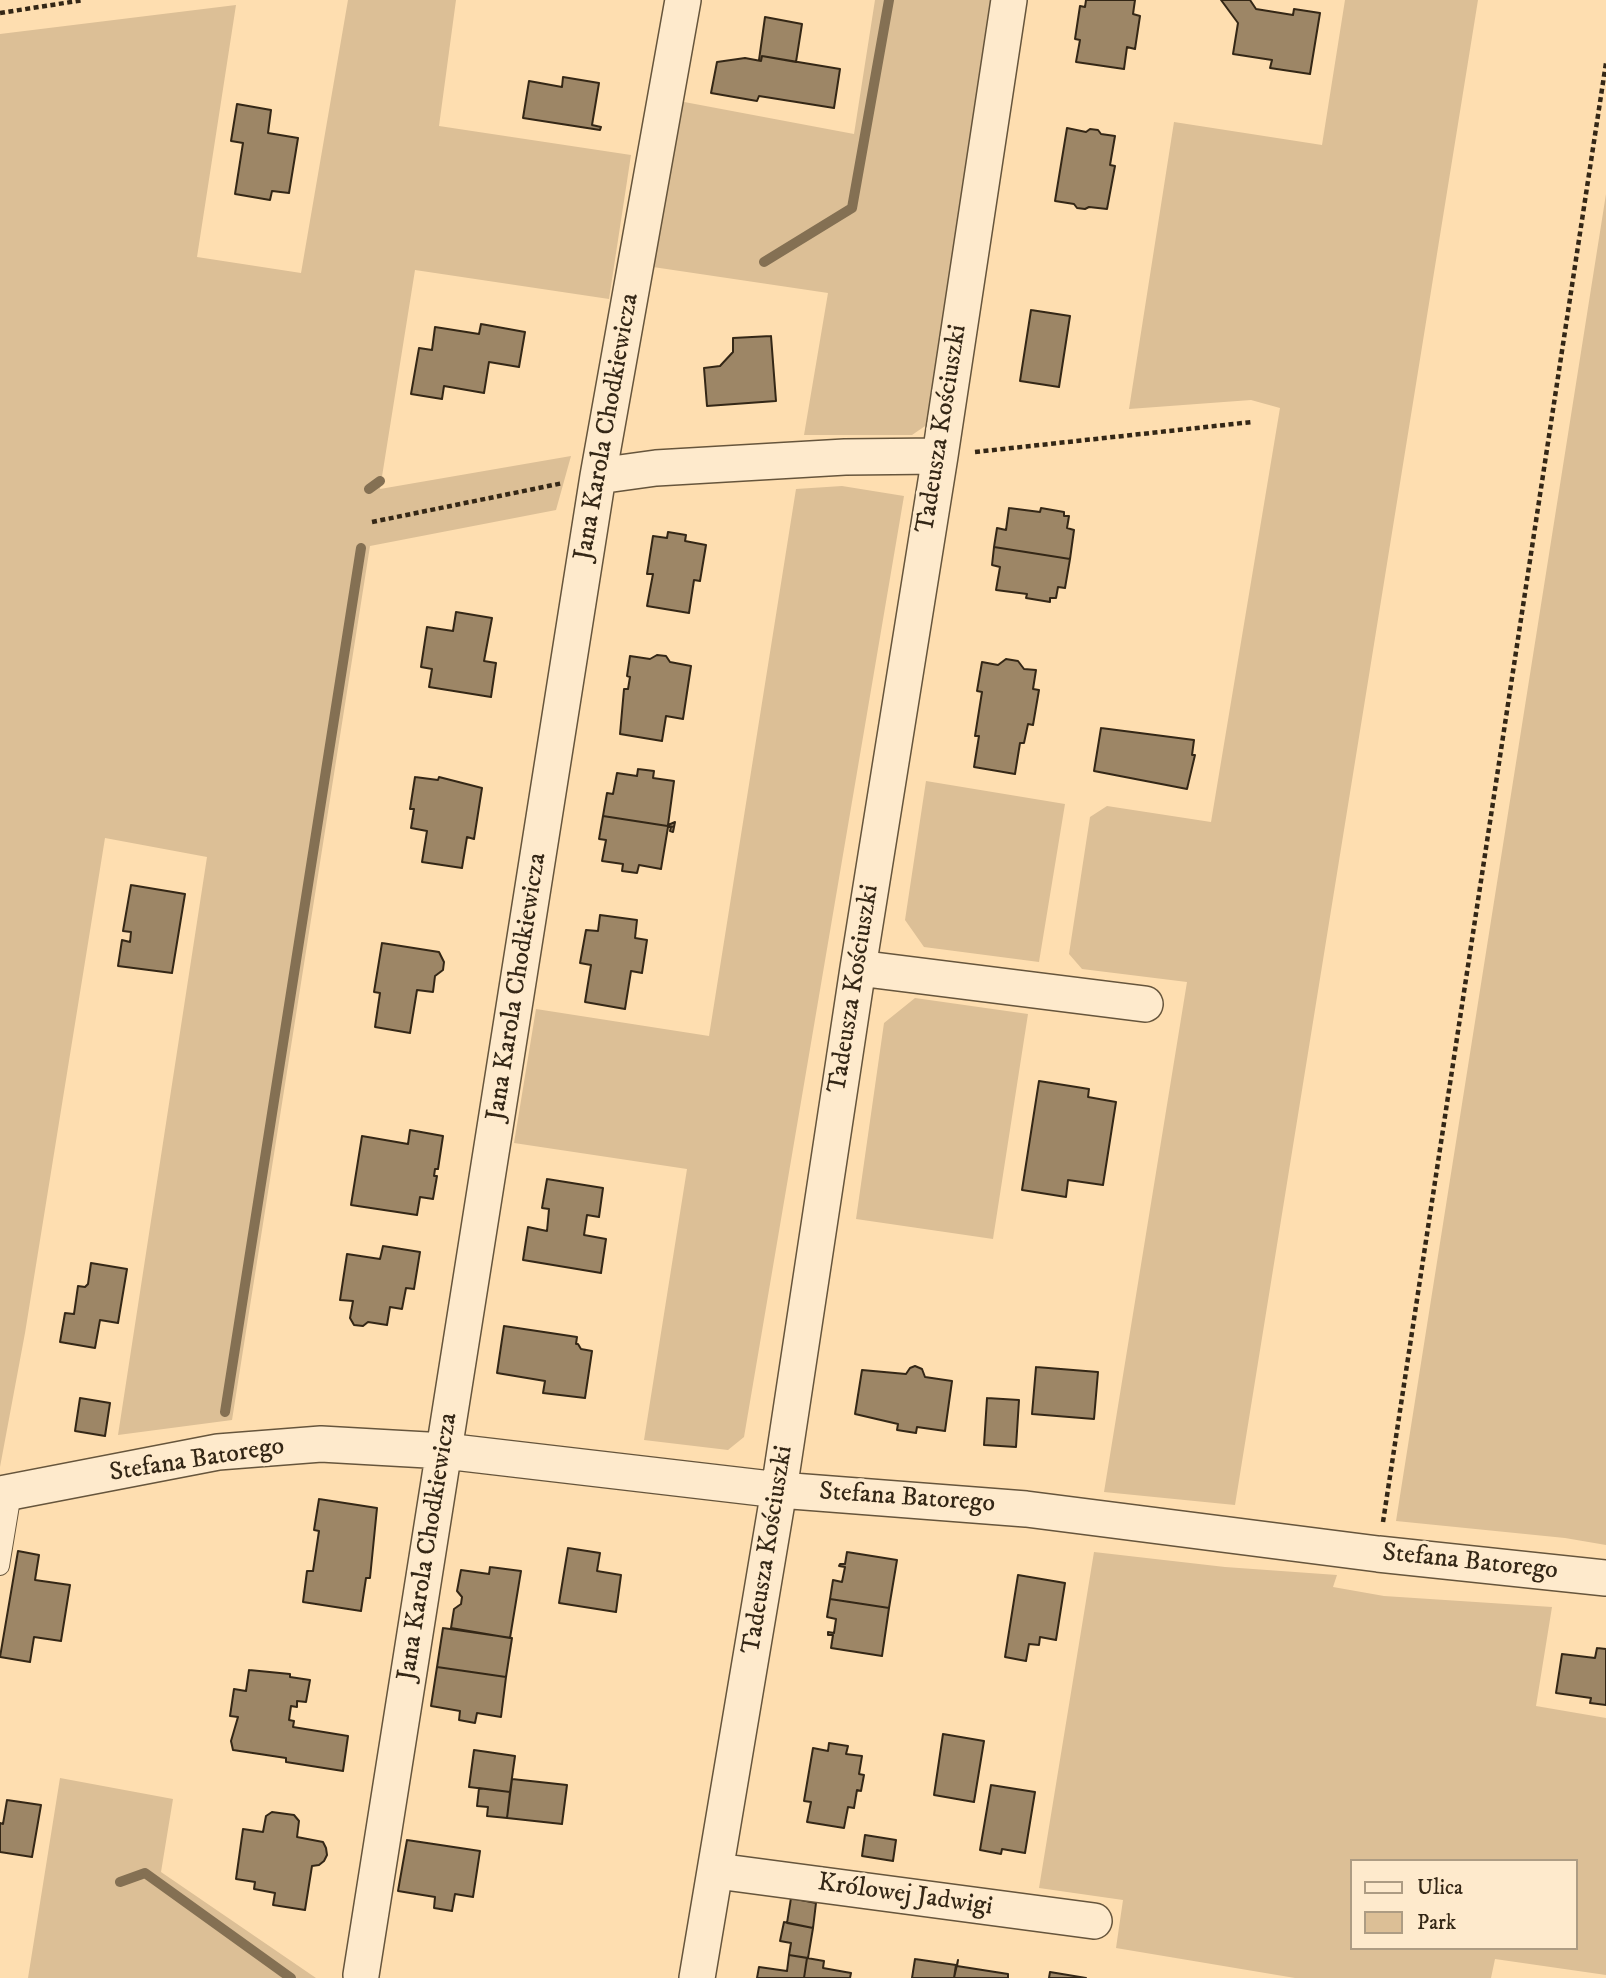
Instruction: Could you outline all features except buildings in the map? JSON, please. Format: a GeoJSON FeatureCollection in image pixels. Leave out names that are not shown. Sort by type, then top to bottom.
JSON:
{"type":"FeatureCollection","features":[{"type":"Feature","properties":{"kind":"street","name":"Jana Karola Chodkiewicza"},"geometry":{"type":"LineString","coordinates":[[361,1975],[598,475],[683,0]]}},
{"type":"Feature","properties":{"kind":"street","name":"Tadeusza Kościuszki"},"geometry":{"type":"LineString","coordinates":[[697,1978],[779,1490],[1009,0]]}},
{"type":"Feature","properties":{"kind":"street"},"geometry":{"type":"LineString","coordinates":[[598,475],[656,468],[805,459],[940,456]]}},
{"type":"Feature","properties":{"kind":"street"},"geometry":{"type":"LineString","coordinates":[[858,968],[1145,1004]]}},
{"type":"Feature","properties":{"kind":"street","name":"Stefana Batorego"},"geometry":{"type":"LineString","coordinates":[[6,1494],[218,1452],[321,1444],[444,1451],[779,1490],[1026,1509],[1378,1554],[1606,1578]]}},
{"type":"Feature","properties":{"kind":"street","name":"Królowej Jadwigi"},"geometry":{"type":"LineString","coordinates":[[717,1871],[1094,1921]]}},
{"type":"Feature","properties":{"kind":"lane"},"geometry":{"type":"LineString","coordinates":[[0,1566],[6,1494]]}},
{"type":"Feature","properties":{"kind":"path"},"geometry":{"type":"LineString","coordinates":[[0,13],[84,0]]}},
{"type":"Feature","properties":{"kind":"path"},"geometry":{"type":"LineString","coordinates":[[1378,1554],[1606,63]]}},
{"type":"Feature","properties":{"kind":"path"},"geometry":{"type":"LineString","coordinates":[[940,456],[1252,422]]}},
{"type":"Feature","properties":{"kind":"path"},"geometry":{"type":"LineString","coordinates":[[372,522],[598,475]]}},
{"type":"Feature","properties":{"kind":"green space"},"geometry":{"type":"Polygon","coordinates":[[[348,0],[456,0],[439,126],[631,155],[609,299],[415,270],[380,489],[571,456],[556,510],[370,546],[232,1420],[118,1435],[207,857],[105,838],[25,1333],[0,1467],[0,34],[236,5],[197,257],[301,273],[348,0]]]}},
{"type":"Feature","properties":{"kind":"green space"},"geometry":{"type":"Polygon","coordinates":[[[875,0],[994,0],[928,424],[912,435],[804,435],[828,293],[653,267],[679,101],[854,134],[875,0]]]}},
{"type":"Feature","properties":{"kind":"green space"},"geometry":{"type":"Polygon","coordinates":[[[1345,0],[1478,0],[1235,1505],[1104,1492],[1187,982],[1082,969],[1069,954],[1090,817],[1107,806],[1211,822],[1280,408],[1251,400],[1129,409],[1174,122],[1322,145],[1345,0]]]}},
{"type":"Feature","properties":{"kind":"green space"},"geometry":{"type":"Polygon","coordinates":[[[1606,194],[1606,1545],[1565,1538],[1396,1521],[1606,194]]]}},
{"type":"Feature","properties":{"kind":"green space"},"geometry":{"type":"Polygon","coordinates":[[[842,486],[904,496],[744,1437],[728,1450],[644,1440],[687,1169],[514,1143],[536,1009],[709,1036],[796,489],[842,486]]]}},
{"type":"Feature","properties":{"kind":"green space"},"geometry":{"type":"Polygon","coordinates":[[[926,781],[1065,804],[1039,962],[924,947],[905,920],[926,781]]]}},
{"type":"Feature","properties":{"kind":"green space"},"geometry":{"type":"Polygon","coordinates":[[[915,998],[1028,1014],[993,1239],[856,1219],[884,1023],[915,998]]]}},
{"type":"Feature","properties":{"kind":"green space"},"geometry":{"type":"Polygon","coordinates":[[[1094,1552],[1225,1567],[1337,1575],[1333,1587],[1384,1596],[1552,1607],[1536,1706],[1606,1718],[1606,1975],[1495,1959],[1491,1978],[1295,1978],[1116,1948],[1123,1900],[1039,1888],[1094,1552]]]}},
{"type":"Feature","properties":{"kind":"green space"},"geometry":{"type":"Polygon","coordinates":[[[60,1778],[173,1799],[161,1872],[316,1978],[28,1978],[60,1778]]]}},
{"type":"Feature","properties":{"kind":"waterway"},"geometry":{"type":"LineString","coordinates":[[764,262],[852,208],[889,0]]}},
{"type":"Feature","properties":{"kind":"waterway"},"geometry":{"type":"LineString","coordinates":[[369,489],[380,481]]}},
{"type":"Feature","properties":{"kind":"waterway"},"geometry":{"type":"LineString","coordinates":[[225,1412],[361,548]]}},
{"type":"Feature","properties":{"kind":"waterway"},"geometry":{"type":"LineString","coordinates":[[120,1882],[145,1873],[291,1978]]}}]}
